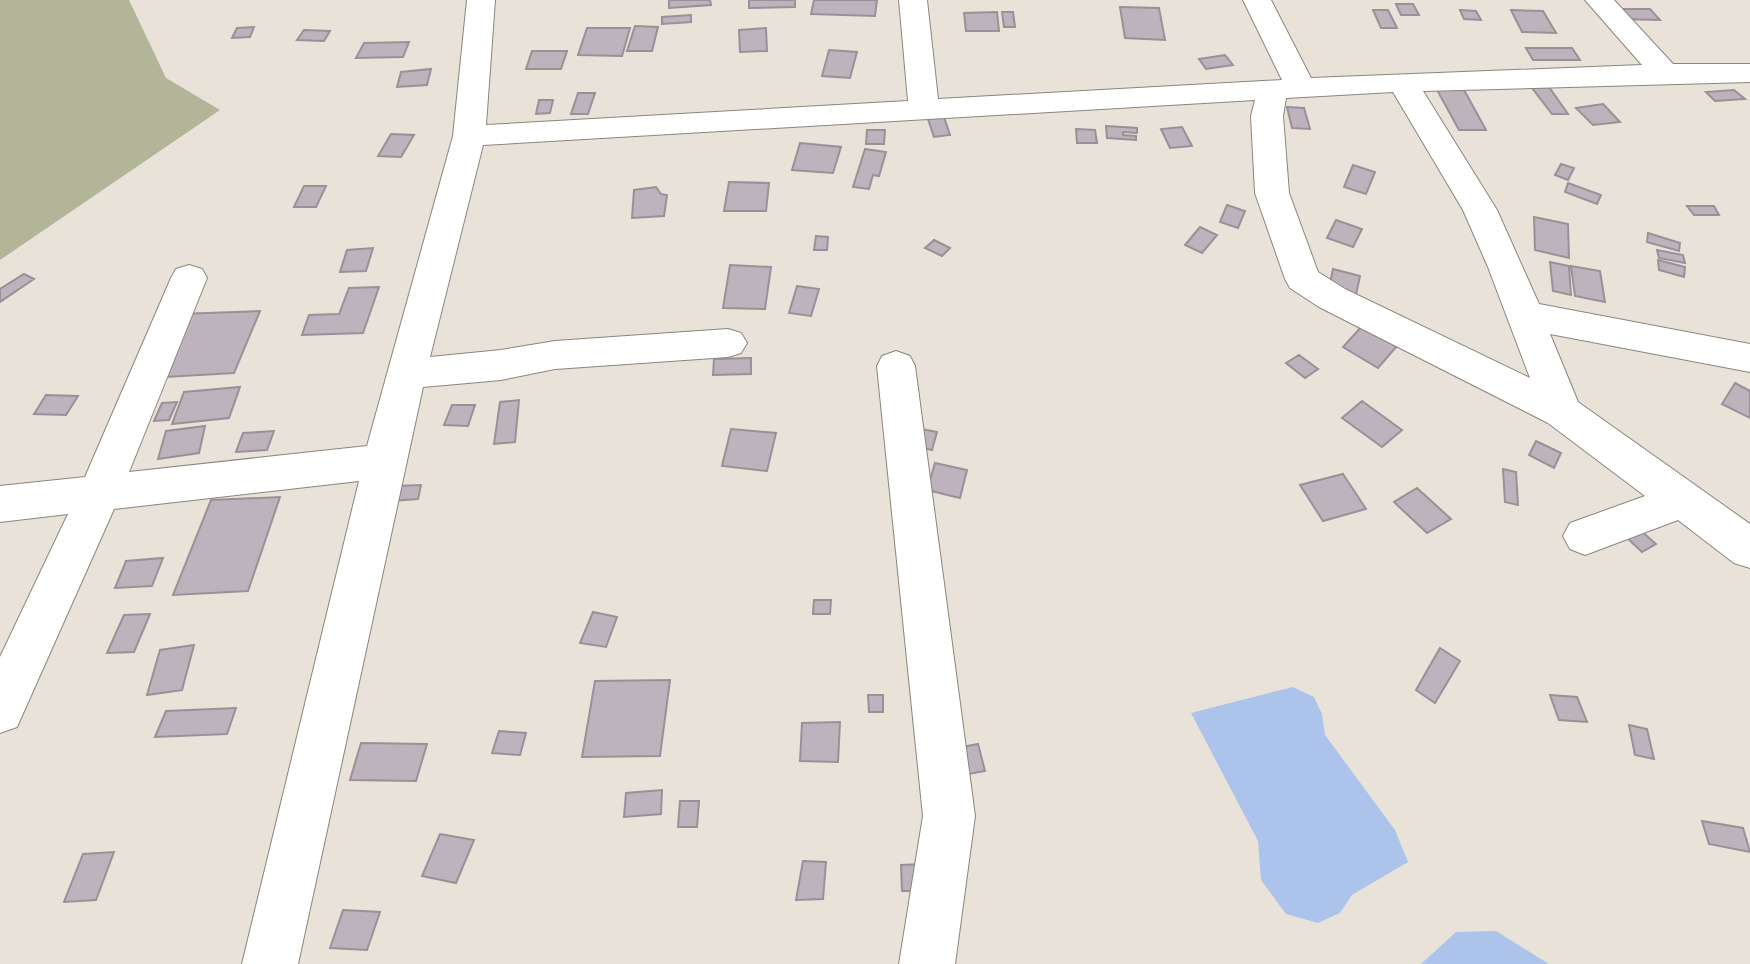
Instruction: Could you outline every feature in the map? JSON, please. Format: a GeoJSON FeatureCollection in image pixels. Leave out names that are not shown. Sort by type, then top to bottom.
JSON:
{"type":"FeatureCollection","features":[{"type":"Feature","properties":{"kind":"street"},"geometry":{"type":"LineString","coordinates":[[270,964],[384,461],[469,136],[481,0]]}},
{"type":"Feature","properties":{"kind":"street"},"geometry":{"type":"LineString","coordinates":[[913,0],[924,110]]}},
{"type":"Feature","properties":{"kind":"street"},"geometry":{"type":"LineString","coordinates":[[1257,0],[1286,89]]}},
{"type":"Feature","properties":{"kind":"street"},"geometry":{"type":"LineString","coordinates":[[1599,0],[1665,73]]}},
{"type":"Feature","properties":{"kind":"street"},"geometry":{"type":"LineString","coordinates":[[469,136],[1403,83],[1665,73],[1750,73]]}},
{"type":"Feature","properties":{"kind":"street"},"geometry":{"type":"LineString","coordinates":[[1403,83],[1480,210],[1562,412]]}},
{"type":"Feature","properties":{"kind":"street"},"geometry":{"type":"LineString","coordinates":[[1286,89],[1267,116],[1272,193],[1292,241],[1303,279],[1332,298],[1562,412],[1750,549]]}},
{"type":"Feature","properties":{"kind":"street"},"geometry":{"type":"LineString","coordinates":[[0,710],[100,492],[189,278]]}},
{"type":"Feature","properties":{"kind":"street"},"geometry":{"type":"LineString","coordinates":[[1525,315],[1750,358]]}},
{"type":"Feature","properties":{"kind":"street"},"geometry":{"type":"LineString","coordinates":[[406,374],[530,361],[555,355],[728,343]]}},
{"type":"Feature","properties":{"kind":"street"},"geometry":{"type":"LineString","coordinates":[[896,366],[949,816],[927,964]]}},
{"type":"Feature","properties":{"kind":"street"},"geometry":{"type":"LineString","coordinates":[[0,504],[384,461]]}},
{"type":"Feature","properties":{"kind":"street"},"geometry":{"type":"LineString","coordinates":[[1585,536],[1683,500]]}},
{"type":"Feature","properties":{"kind":"green space"},"geometry":{"type":"Polygon","coordinates":[[[0,0],[129,0],[166,78],[220,110],[0,260],[0,0]]]}},
{"type":"Feature","properties":{"kind":"water"},"geometry":{"type":"Polygon","coordinates":[[[1293,687],[1314,697],[1322,714],[1325,735],[1395,830],[1408,862],[1352,895],[1340,913],[1318,923],[1286,914],[1261,880],[1258,841],[1191,713],[1293,687]]]}},
{"type":"Feature","properties":{"kind":"water"},"geometry":{"type":"Polygon","coordinates":[[[1496,931],[1549,964],[1421,964],[1456,932],[1496,931]]]}},
{"type":"Feature","properties":{"kind":"building"},"geometry":{"type":"Polygon","coordinates":[[[669,0],[710,0],[711,5],[669,8],[669,0]]]}},
{"type":"Feature","properties":{"kind":"building"},"geometry":{"type":"Polygon","coordinates":[[[749,0],[795,0],[795,7],[749,8],[749,0]]]}},
{"type":"Feature","properties":{"kind":"building"},"geometry":{"type":"Polygon","coordinates":[[[814,0],[877,0],[875,16],[811,14],[814,0]]]}},
{"type":"Feature","properties":{"kind":"building"},"geometry":{"type":"Polygon","coordinates":[[[1396,4],[1413,4],[1419,15],[1401,15],[1396,4]]]}},
{"type":"Feature","properties":{"kind":"building"},"geometry":{"type":"Polygon","coordinates":[[[1120,7],[1159,8],[1165,40],[1125,38],[1120,7]]]}},
{"type":"Feature","properties":{"kind":"building"},"geometry":{"type":"Polygon","coordinates":[[[1609,9],[1650,9],[1660,20],[1617,19],[1609,9]]]}},
{"type":"Feature","properties":{"kind":"building"},"geometry":{"type":"Polygon","coordinates":[[[1373,10],[1388,10],[1397,28],[1381,28],[1373,10]]]}},
{"type":"Feature","properties":{"kind":"building"},"geometry":{"type":"Polygon","coordinates":[[[1460,10],[1476,11],[1481,20],[1464,19],[1460,10]]]}},
{"type":"Feature","properties":{"kind":"building"},"geometry":{"type":"Polygon","coordinates":[[[1511,10],[1543,11],[1556,33],[1522,32],[1511,10]]]}},
{"type":"Feature","properties":{"kind":"building"},"geometry":{"type":"Polygon","coordinates":[[[997,12],[999,31],[966,31],[964,13],[997,12]]]}},
{"type":"Feature","properties":{"kind":"building"},"geometry":{"type":"Polygon","coordinates":[[[1002,12],[1013,12],[1015,27],[1004,27],[1002,12]]]}},
{"type":"Feature","properties":{"kind":"building"},"geometry":{"type":"Polygon","coordinates":[[[691,15],[691,22],[662,24],[662,17],[691,15]]]}},
{"type":"Feature","properties":{"kind":"building"},"geometry":{"type":"Polygon","coordinates":[[[635,26],[658,27],[652,51],[627,51],[635,26]]]}},
{"type":"Feature","properties":{"kind":"building"},"geometry":{"type":"Polygon","coordinates":[[[254,27],[250,37],[232,38],[237,28],[254,27]]]}},
{"type":"Feature","properties":{"kind":"building"},"geometry":{"type":"Polygon","coordinates":[[[587,28],[630,28],[622,56],[578,55],[587,28]]]}},
{"type":"Feature","properties":{"kind":"building"},"geometry":{"type":"Polygon","coordinates":[[[766,28],[767,51],[740,52],[739,30],[766,28]]]}},
{"type":"Feature","properties":{"kind":"building"},"geometry":{"type":"Polygon","coordinates":[[[304,30],[330,31],[324,41],[297,40],[304,30]]]}},
{"type":"Feature","properties":{"kind":"building"},"geometry":{"type":"Polygon","coordinates":[[[409,42],[403,57],[356,58],[364,43],[409,42]]]}},
{"type":"Feature","properties":{"kind":"building"},"geometry":{"type":"Polygon","coordinates":[[[1526,48],[1572,48],[1580,60],[1533,60],[1526,48]]]}},
{"type":"Feature","properties":{"kind":"building"},"geometry":{"type":"Polygon","coordinates":[[[829,50],[857,52],[850,78],[822,76],[829,50]]]}},
{"type":"Feature","properties":{"kind":"building"},"geometry":{"type":"Polygon","coordinates":[[[532,51],[567,51],[561,69],[526,69],[532,51]]]}},
{"type":"Feature","properties":{"kind":"building"},"geometry":{"type":"Polygon","coordinates":[[[1225,55],[1233,65],[1206,69],[1199,59],[1225,55]]]}},
{"type":"Feature","properties":{"kind":"building"},"geometry":{"type":"Polygon","coordinates":[[[431,69],[427,85],[397,87],[401,72],[431,69]]]}},
{"type":"Feature","properties":{"kind":"building"},"geometry":{"type":"Polygon","coordinates":[[[1549,87],[1568,114],[1552,114],[1532,88],[1549,87]]]}},
{"type":"Feature","properties":{"kind":"building"},"geometry":{"type":"Polygon","coordinates":[[[1436,88],[1463,88],[1486,130],[1459,130],[1436,88]]]}},
{"type":"Feature","properties":{"kind":"building"},"geometry":{"type":"Polygon","coordinates":[[[1734,90],[1745,99],[1715,101],[1706,92],[1734,90]]]}},
{"type":"Feature","properties":{"kind":"building"},"geometry":{"type":"Polygon","coordinates":[[[578,93],[595,93],[588,114],[571,114],[578,93]]]}},
{"type":"Feature","properties":{"kind":"building"},"geometry":{"type":"Polygon","coordinates":[[[539,100],[553,100],[550,113],[536,114],[539,100]]]}},
{"type":"Feature","properties":{"kind":"building"},"geometry":{"type":"Polygon","coordinates":[[[1603,104],[1620,122],[1593,125],[1576,108],[1603,104]]]}},
{"type":"Feature","properties":{"kind":"building"},"geometry":{"type":"Polygon","coordinates":[[[1287,107],[1304,108],[1310,129],[1292,128],[1287,107]]]}},
{"type":"Feature","properties":{"kind":"building"},"geometry":{"type":"Polygon","coordinates":[[[943,114],[950,135],[934,137],[927,116],[943,114]]]}},
{"type":"Feature","properties":{"kind":"building"},"geometry":{"type":"Polygon","coordinates":[[[1106,126],[1137,128],[1137,133],[1123,132],[1123,135],[1136,136],[1136,140],[1107,138],[1106,126]]]}},
{"type":"Feature","properties":{"kind":"building"},"geometry":{"type":"Polygon","coordinates":[[[1182,127],[1192,146],[1170,148],[1161,129],[1182,127]]]}},
{"type":"Feature","properties":{"kind":"building"},"geometry":{"type":"Polygon","coordinates":[[[1076,129],[1095,130],[1097,143],[1077,143],[1076,129]]]}},
{"type":"Feature","properties":{"kind":"building"},"geometry":{"type":"Polygon","coordinates":[[[867,130],[885,130],[884,144],[866,144],[867,130]]]}},
{"type":"Feature","properties":{"kind":"building"},"geometry":{"type":"Polygon","coordinates":[[[391,134],[414,135],[401,157],[378,156],[391,134]]]}},
{"type":"Feature","properties":{"kind":"building"},"geometry":{"type":"Polygon","coordinates":[[[800,143],[841,147],[833,173],[792,170],[800,143]]]}},
{"type":"Feature","properties":{"kind":"building"},"geometry":{"type":"Polygon","coordinates":[[[865,149],[886,152],[879,176],[873,175],[869,189],[853,187],[865,149]]]}},
{"type":"Feature","properties":{"kind":"building"},"geometry":{"type":"Polygon","coordinates":[[[1561,164],[1574,168],[1568,180],[1555,175],[1561,164]]]}},
{"type":"Feature","properties":{"kind":"building"},"geometry":{"type":"Polygon","coordinates":[[[1353,165],[1375,172],[1366,194],[1344,187],[1353,165]]]}},
{"type":"Feature","properties":{"kind":"building"},"geometry":{"type":"Polygon","coordinates":[[[729,182],[769,183],[766,211],[724,211],[729,182]]]}},
{"type":"Feature","properties":{"kind":"building"},"geometry":{"type":"Polygon","coordinates":[[[1568,183],[1601,195],[1597,204],[1565,192],[1568,183]]]}},
{"type":"Feature","properties":{"kind":"building"},"geometry":{"type":"Polygon","coordinates":[[[304,186],[326,186],[316,207],[294,207],[304,186]]]}},
{"type":"Feature","properties":{"kind":"building"},"geometry":{"type":"Polygon","coordinates":[[[656,187],[661,194],[667,195],[664,216],[632,218],[634,190],[656,187]]]}},
{"type":"Feature","properties":{"kind":"building"},"geometry":{"type":"Polygon","coordinates":[[[1227,205],[1245,211],[1238,228],[1220,222],[1227,205]]]}},
{"type":"Feature","properties":{"kind":"building"},"geometry":{"type":"Polygon","coordinates":[[[1687,206],[1714,206],[1719,215],[1694,215],[1687,206]]]}},
{"type":"Feature","properties":{"kind":"building"},"geometry":{"type":"Polygon","coordinates":[[[1534,217],[1568,224],[1569,258],[1535,250],[1534,217]]]}},
{"type":"Feature","properties":{"kind":"building"},"geometry":{"type":"Polygon","coordinates":[[[1336,220],[1362,229],[1353,247],[1327,238],[1336,220]]]}},
{"type":"Feature","properties":{"kind":"building"},"geometry":{"type":"Polygon","coordinates":[[[1200,227],[1217,235],[1202,253],[1185,245],[1200,227]]]}},
{"type":"Feature","properties":{"kind":"building"},"geometry":{"type":"Polygon","coordinates":[[[1648,233],[1680,243],[1679,251],[1647,242],[1648,233]]]}},
{"type":"Feature","properties":{"kind":"building"},"geometry":{"type":"Polygon","coordinates":[[[816,236],[828,237],[827,250],[814,250],[816,236]]]}},
{"type":"Feature","properties":{"kind":"building"},"geometry":{"type":"Polygon","coordinates":[[[934,240],[950,248],[942,256],[925,248],[934,240]]]}},
{"type":"Feature","properties":{"kind":"building"},"geometry":{"type":"Polygon","coordinates":[[[373,248],[366,271],[340,272],[347,250],[373,248]]]}},
{"type":"Feature","properties":{"kind":"building"},"geometry":{"type":"Polygon","coordinates":[[[1657,250],[1683,255],[1685,263],[1659,258],[1657,250]]]}},
{"type":"Feature","properties":{"kind":"building"},"geometry":{"type":"Polygon","coordinates":[[[1658,260],[1685,267],[1684,277],[1659,270],[1658,260]]]}},
{"type":"Feature","properties":{"kind":"building"},"geometry":{"type":"Polygon","coordinates":[[[1550,262],[1569,266],[1571,295],[1553,291],[1550,262]]]}},
{"type":"Feature","properties":{"kind":"building"},"geometry":{"type":"Polygon","coordinates":[[[730,265],[771,267],[765,309],[723,308],[730,265]]]}},
{"type":"Feature","properties":{"kind":"building"},"geometry":{"type":"Polygon","coordinates":[[[1571,266],[1600,271],[1605,302],[1575,296],[1571,266]]]}},
{"type":"Feature","properties":{"kind":"building"},"geometry":{"type":"Polygon","coordinates":[[[1333,269],[1360,276],[1356,295],[1329,287],[1333,269]]]}},
{"type":"Feature","properties":{"kind":"building"},"geometry":{"type":"Polygon","coordinates":[[[24,274],[34,279],[0,302],[0,289],[24,274]]]}},
{"type":"Feature","properties":{"kind":"building"},"geometry":{"type":"Polygon","coordinates":[[[797,286],[819,289],[811,316],[789,313],[797,286]]]}},
{"type":"Feature","properties":{"kind":"building"},"geometry":{"type":"Polygon","coordinates":[[[379,287],[363,333],[302,335],[309,315],[339,314],[349,288],[379,287]]]}},
{"type":"Feature","properties":{"kind":"building"},"geometry":{"type":"Polygon","coordinates":[[[260,311],[234,373],[149,378],[179,314],[260,311]]]}},
{"type":"Feature","properties":{"kind":"building"},"geometry":{"type":"Polygon","coordinates":[[[1362,326],[1397,346],[1378,368],[1343,347],[1362,326]]]}},
{"type":"Feature","properties":{"kind":"building"},"geometry":{"type":"Polygon","coordinates":[[[1299,355],[1318,369],[1305,378],[1286,363],[1299,355]]]}},
{"type":"Feature","properties":{"kind":"building"},"geometry":{"type":"Polygon","coordinates":[[[751,358],[751,374],[713,375],[714,359],[751,358]]]}},
{"type":"Feature","properties":{"kind":"building"},"geometry":{"type":"Polygon","coordinates":[[[1735,383],[1750,391],[1750,418],[1722,404],[1735,383]]]}},
{"type":"Feature","properties":{"kind":"building"},"geometry":{"type":"Polygon","coordinates":[[[240,387],[229,418],[172,424],[184,392],[240,387]]]}},
{"type":"Feature","properties":{"kind":"building"},"geometry":{"type":"Polygon","coordinates":[[[46,395],[78,396],[66,415],[34,414],[46,395]]]}},
{"type":"Feature","properties":{"kind":"building"},"geometry":{"type":"Polygon","coordinates":[[[519,400],[515,442],[494,444],[500,402],[519,400]]]}},
{"type":"Feature","properties":{"kind":"building"},"geometry":{"type":"Polygon","coordinates":[[[1362,401],[1402,430],[1382,447],[1342,418],[1362,401]]]}},
{"type":"Feature","properties":{"kind":"building"},"geometry":{"type":"Polygon","coordinates":[[[177,402],[169,420],[154,421],[162,403],[177,402]]]}},
{"type":"Feature","properties":{"kind":"building"},"geometry":{"type":"Polygon","coordinates":[[[452,405],[475,405],[468,426],[444,425],[452,405]]]}},
{"type":"Feature","properties":{"kind":"building"},"geometry":{"type":"Polygon","coordinates":[[[205,426],[199,453],[158,459],[166,431],[205,426]]]}},
{"type":"Feature","properties":{"kind":"building"},"geometry":{"type":"Polygon","coordinates":[[[917,428],[937,432],[932,450],[913,446],[917,428]]]}},
{"type":"Feature","properties":{"kind":"building"},"geometry":{"type":"Polygon","coordinates":[[[731,429],[776,433],[767,471],[722,466],[731,429]]]}},
{"type":"Feature","properties":{"kind":"building"},"geometry":{"type":"Polygon","coordinates":[[[274,431],[267,450],[236,452],[243,433],[274,431]]]}},
{"type":"Feature","properties":{"kind":"building"},"geometry":{"type":"Polygon","coordinates":[[[1536,441],[1561,453],[1554,468],[1529,455],[1536,441]]]}},
{"type":"Feature","properties":{"kind":"building"},"geometry":{"type":"Polygon","coordinates":[[[935,463],[967,470],[960,498],[927,490],[935,463]]]}},
{"type":"Feature","properties":{"kind":"building"},"geometry":{"type":"Polygon","coordinates":[[[1503,469],[1516,472],[1518,505],[1505,502],[1503,469]]]}},
{"type":"Feature","properties":{"kind":"building"},"geometry":{"type":"Polygon","coordinates":[[[1343,474],[1366,509],[1323,521],[1300,485],[1343,474]]]}},
{"type":"Feature","properties":{"kind":"building"},"geometry":{"type":"Polygon","coordinates":[[[421,485],[418,499],[391,501],[395,486],[421,485]]]}},
{"type":"Feature","properties":{"kind":"building"},"geometry":{"type":"Polygon","coordinates":[[[1417,488],[1451,519],[1427,533],[1394,502],[1417,488]]]}},
{"type":"Feature","properties":{"kind":"building"},"geometry":{"type":"Polygon","coordinates":[[[280,497],[248,591],[173,595],[211,500],[280,497]]]}},
{"type":"Feature","properties":{"kind":"building"},"geometry":{"type":"Polygon","coordinates":[[[1639,529],[1656,544],[1642,552],[1625,536],[1639,529]]]}},
{"type":"Feature","properties":{"kind":"building"},"geometry":{"type":"Polygon","coordinates":[[[163,558],[152,586],[115,588],[126,561],[163,558]]]}},
{"type":"Feature","properties":{"kind":"building"},"geometry":{"type":"Polygon","coordinates":[[[814,600],[831,600],[830,614],[813,614],[814,600]]]}},
{"type":"Feature","properties":{"kind":"building"},"geometry":{"type":"Polygon","coordinates":[[[593,612],[617,617],[606,647],[580,643],[593,612]]]}},
{"type":"Feature","properties":{"kind":"building"},"geometry":{"type":"Polygon","coordinates":[[[150,614],[134,652],[107,653],[124,615],[150,614]]]}},
{"type":"Feature","properties":{"kind":"building"},"geometry":{"type":"Polygon","coordinates":[[[194,645],[182,690],[147,695],[160,650],[194,645]]]}},
{"type":"Feature","properties":{"kind":"building"},"geometry":{"type":"Polygon","coordinates":[[[1440,648],[1460,661],[1435,703],[1416,690],[1440,648]]]}},
{"type":"Feature","properties":{"kind":"building"},"geometry":{"type":"Polygon","coordinates":[[[670,680],[660,756],[582,757],[595,681],[670,680]]]}},
{"type":"Feature","properties":{"kind":"building"},"geometry":{"type":"Polygon","coordinates":[[[868,695],[883,695],[883,712],[869,712],[868,695]]]}},
{"type":"Feature","properties":{"kind":"building"},"geometry":{"type":"Polygon","coordinates":[[[1550,695],[1577,697],[1587,722],[1559,720],[1550,695]]]}},
{"type":"Feature","properties":{"kind":"building"},"geometry":{"type":"Polygon","coordinates":[[[236,708],[227,734],[155,737],[166,711],[236,708]]]}},
{"type":"Feature","properties":{"kind":"building"},"geometry":{"type":"Polygon","coordinates":[[[840,722],[838,762],[800,761],[802,723],[840,722]]]}},
{"type":"Feature","properties":{"kind":"building"},"geometry":{"type":"Polygon","coordinates":[[[1629,725],[1647,729],[1654,759],[1635,755],[1629,725]]]}},
{"type":"Feature","properties":{"kind":"building"},"geometry":{"type":"Polygon","coordinates":[[[499,731],[526,733],[520,755],[492,753],[499,731]]]}},
{"type":"Feature","properties":{"kind":"building"},"geometry":{"type":"Polygon","coordinates":[[[361,743],[427,744],[416,781],[350,780],[361,743]]]}},
{"type":"Feature","properties":{"kind":"building"},"geometry":{"type":"Polygon","coordinates":[[[978,744],[985,771],[957,776],[952,749],[978,744]]]}},
{"type":"Feature","properties":{"kind":"building"},"geometry":{"type":"Polygon","coordinates":[[[662,790],[661,814],[624,817],[626,793],[662,790]]]}},
{"type":"Feature","properties":{"kind":"building"},"geometry":{"type":"Polygon","coordinates":[[[680,801],[699,801],[697,827],[678,827],[680,801]]]}},
{"type":"Feature","properties":{"kind":"building"},"geometry":{"type":"Polygon","coordinates":[[[1702,821],[1743,828],[1750,852],[1709,844],[1702,821]]]}},
{"type":"Feature","properties":{"kind":"building"},"geometry":{"type":"Polygon","coordinates":[[[440,834],[474,840],[456,883],[422,876],[440,834]]]}},
{"type":"Feature","properties":{"kind":"building"},"geometry":{"type":"Polygon","coordinates":[[[114,852],[96,900],[64,902],[83,854],[114,852]]]}},
{"type":"Feature","properties":{"kind":"building"},"geometry":{"type":"Polygon","coordinates":[[[803,861],[826,862],[823,899],[796,900],[803,861]]]}},
{"type":"Feature","properties":{"kind":"building"},"geometry":{"type":"Polygon","coordinates":[[[923,864],[925,891],[902,891],[901,865],[923,864]]]}},
{"type":"Feature","properties":{"kind":"building"},"geometry":{"type":"Polygon","coordinates":[[[343,910],[380,912],[367,950],[330,948],[343,910]]]}}]}
